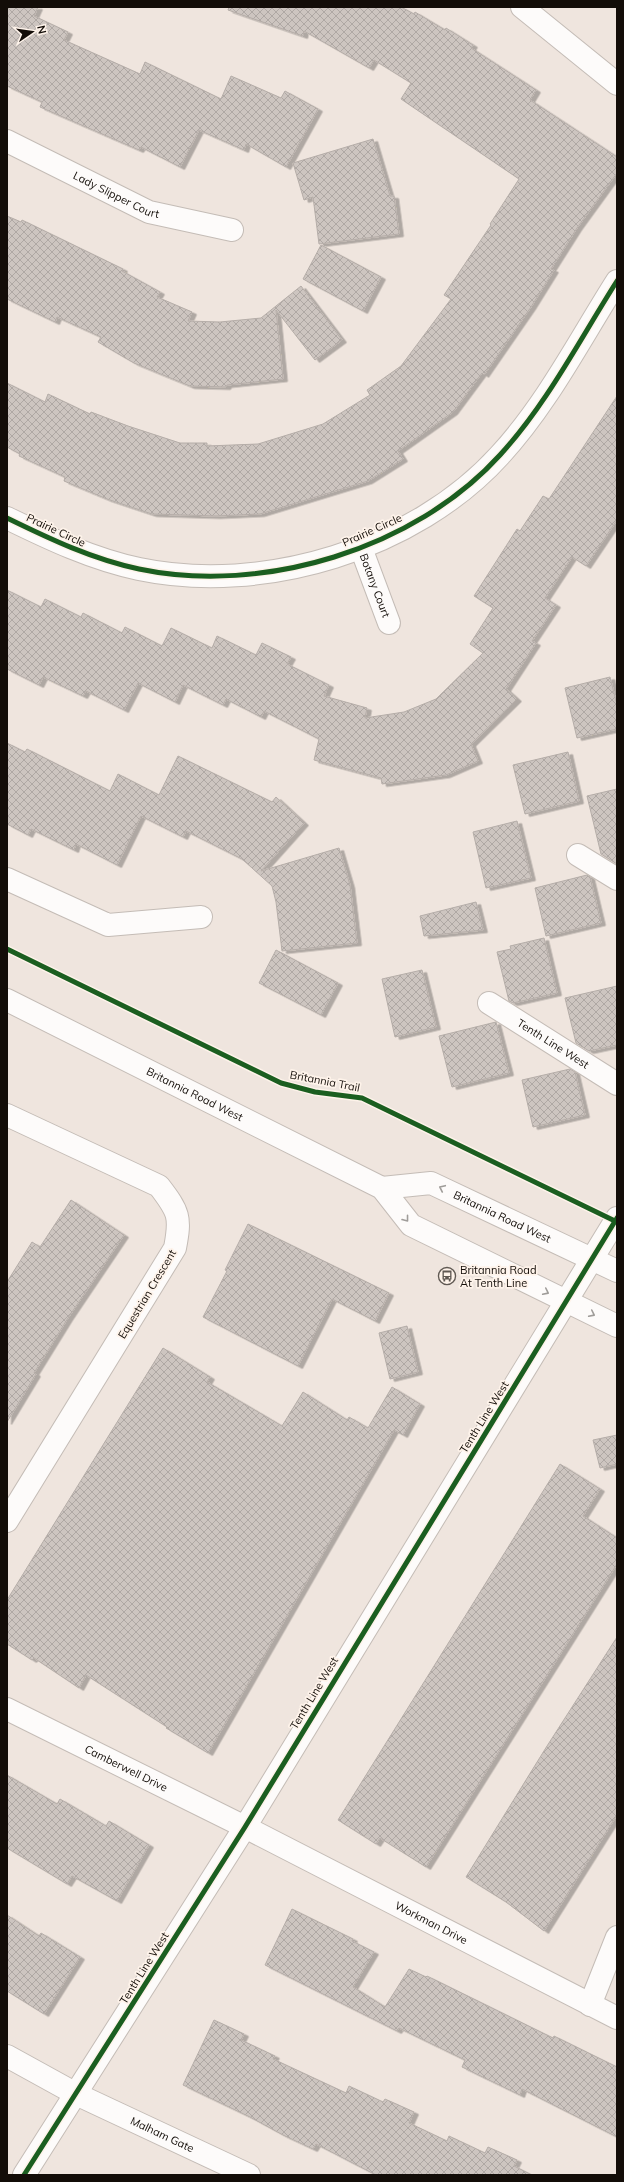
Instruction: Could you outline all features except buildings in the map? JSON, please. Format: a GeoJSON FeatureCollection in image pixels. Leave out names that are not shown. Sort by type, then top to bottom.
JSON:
{"type":"FeatureCollection","features":[{"type":"Feature","properties":{"kind":"street"},"geometry":{"type":"LineString","coordinates":[[522,7],[617,84]]}},
{"type":"Feature","properties":{"kind":"street","name":"Lady Slipper Court"},"geometry":{"type":"LineString","coordinates":[[7,141],[148,212],[232,230]]}},
{"type":"Feature","properties":{"kind":"street","name":"Prairie Circle"},"geometry":{"type":"LineString","coordinates":[[7,518],[84,554],[141,570],[198,576],[228,576],[288,570],[303,567],[361,548],[417,520],[448,500],[499,456],[536,410],[617,281]]}},
{"type":"Feature","properties":{"kind":"street","name":"Botany Court"},"geometry":{"type":"LineString","coordinates":[[361,548],[389,623]]}},
{"type":"Feature","properties":{"kind":"street"},"geometry":{"type":"LineString","coordinates":[[578,855],[617,879]]}},
{"type":"Feature","properties":{"kind":"street"},"geometry":{"type":"LineString","coordinates":[[7,879],[108,925],[202,917]]}},
{"type":"Feature","properties":{"kind":"street","name":"Britannia Road West"},"geometry":{"type":"LineString","coordinates":[[7,1000],[382,1188],[411,1225],[617,1326]]}},
{"type":"Feature","properties":{"kind":"street","name":"Tenth Line West"},"geometry":{"type":"LineString","coordinates":[[489,1003],[617,1084]]}},
{"type":"Feature","properties":{"kind":"street","name":"Equestrian Crescent"},"geometry":{"type":"LineString","coordinates":[[7,1115],[159,1186],[174,1206],[179,1224],[175,1248],[7,1521]]}},
{"type":"Feature","properties":{"kind":"street","name":"Britannia Road West"},"geometry":{"type":"LineString","coordinates":[[382,1188],[431,1183],[617,1271]]}},
{"type":"Feature","properties":{"kind":"street","name":"Tenth Line West"},"geometry":{"type":"LineString","coordinates":[[24,2175],[245,1827],[617,1218]]}},
{"type":"Feature","properties":{"kind":"street","name":"Camberwell Drive"},"geometry":{"type":"LineString","coordinates":[[7,1708],[245,1827]]}},
{"type":"Feature","properties":{"kind":"street","name":"Workman Drive"},"geometry":{"type":"LineString","coordinates":[[245,1827],[617,2018]]}},
{"type":"Feature","properties":{"kind":"street"},"geometry":{"type":"LineString","coordinates":[[590,2005],[617,1937]]}},
{"type":"Feature","properties":{"kind":"street","name":"Malham Gate"},"geometry":{"type":"LineString","coordinates":[[7,2056],[76,2094],[249,2175]]}},
{"type":"Feature","properties":{"kind":"cycle path"},"geometry":{"type":"LineString","coordinates":[[7,518],[55,541],[105,560],[139,569],[187,575],[236,575],[285,569],[334,557],[381,539],[425,516],[465,488],[500,455],[548,393],[617,281]]}},
{"type":"Feature","properties":{"kind":"cycle path","name":"Britannia Trail"},"geometry":{"type":"LineString","coordinates":[[7,949],[281,1083],[315,1092],[362,1098],[617,1222]]}},
{"type":"Feature","properties":{"kind":"cycle path"},"geometry":{"type":"LineString","coordinates":[[24,2175],[245,1827],[617,1218]]}},
{"type":"Feature","properties":{"kind":"place","name":"Britannia Road At Tenth Line"},"geometry":{"type":"Point","coordinates":[447,1276]}}]}
